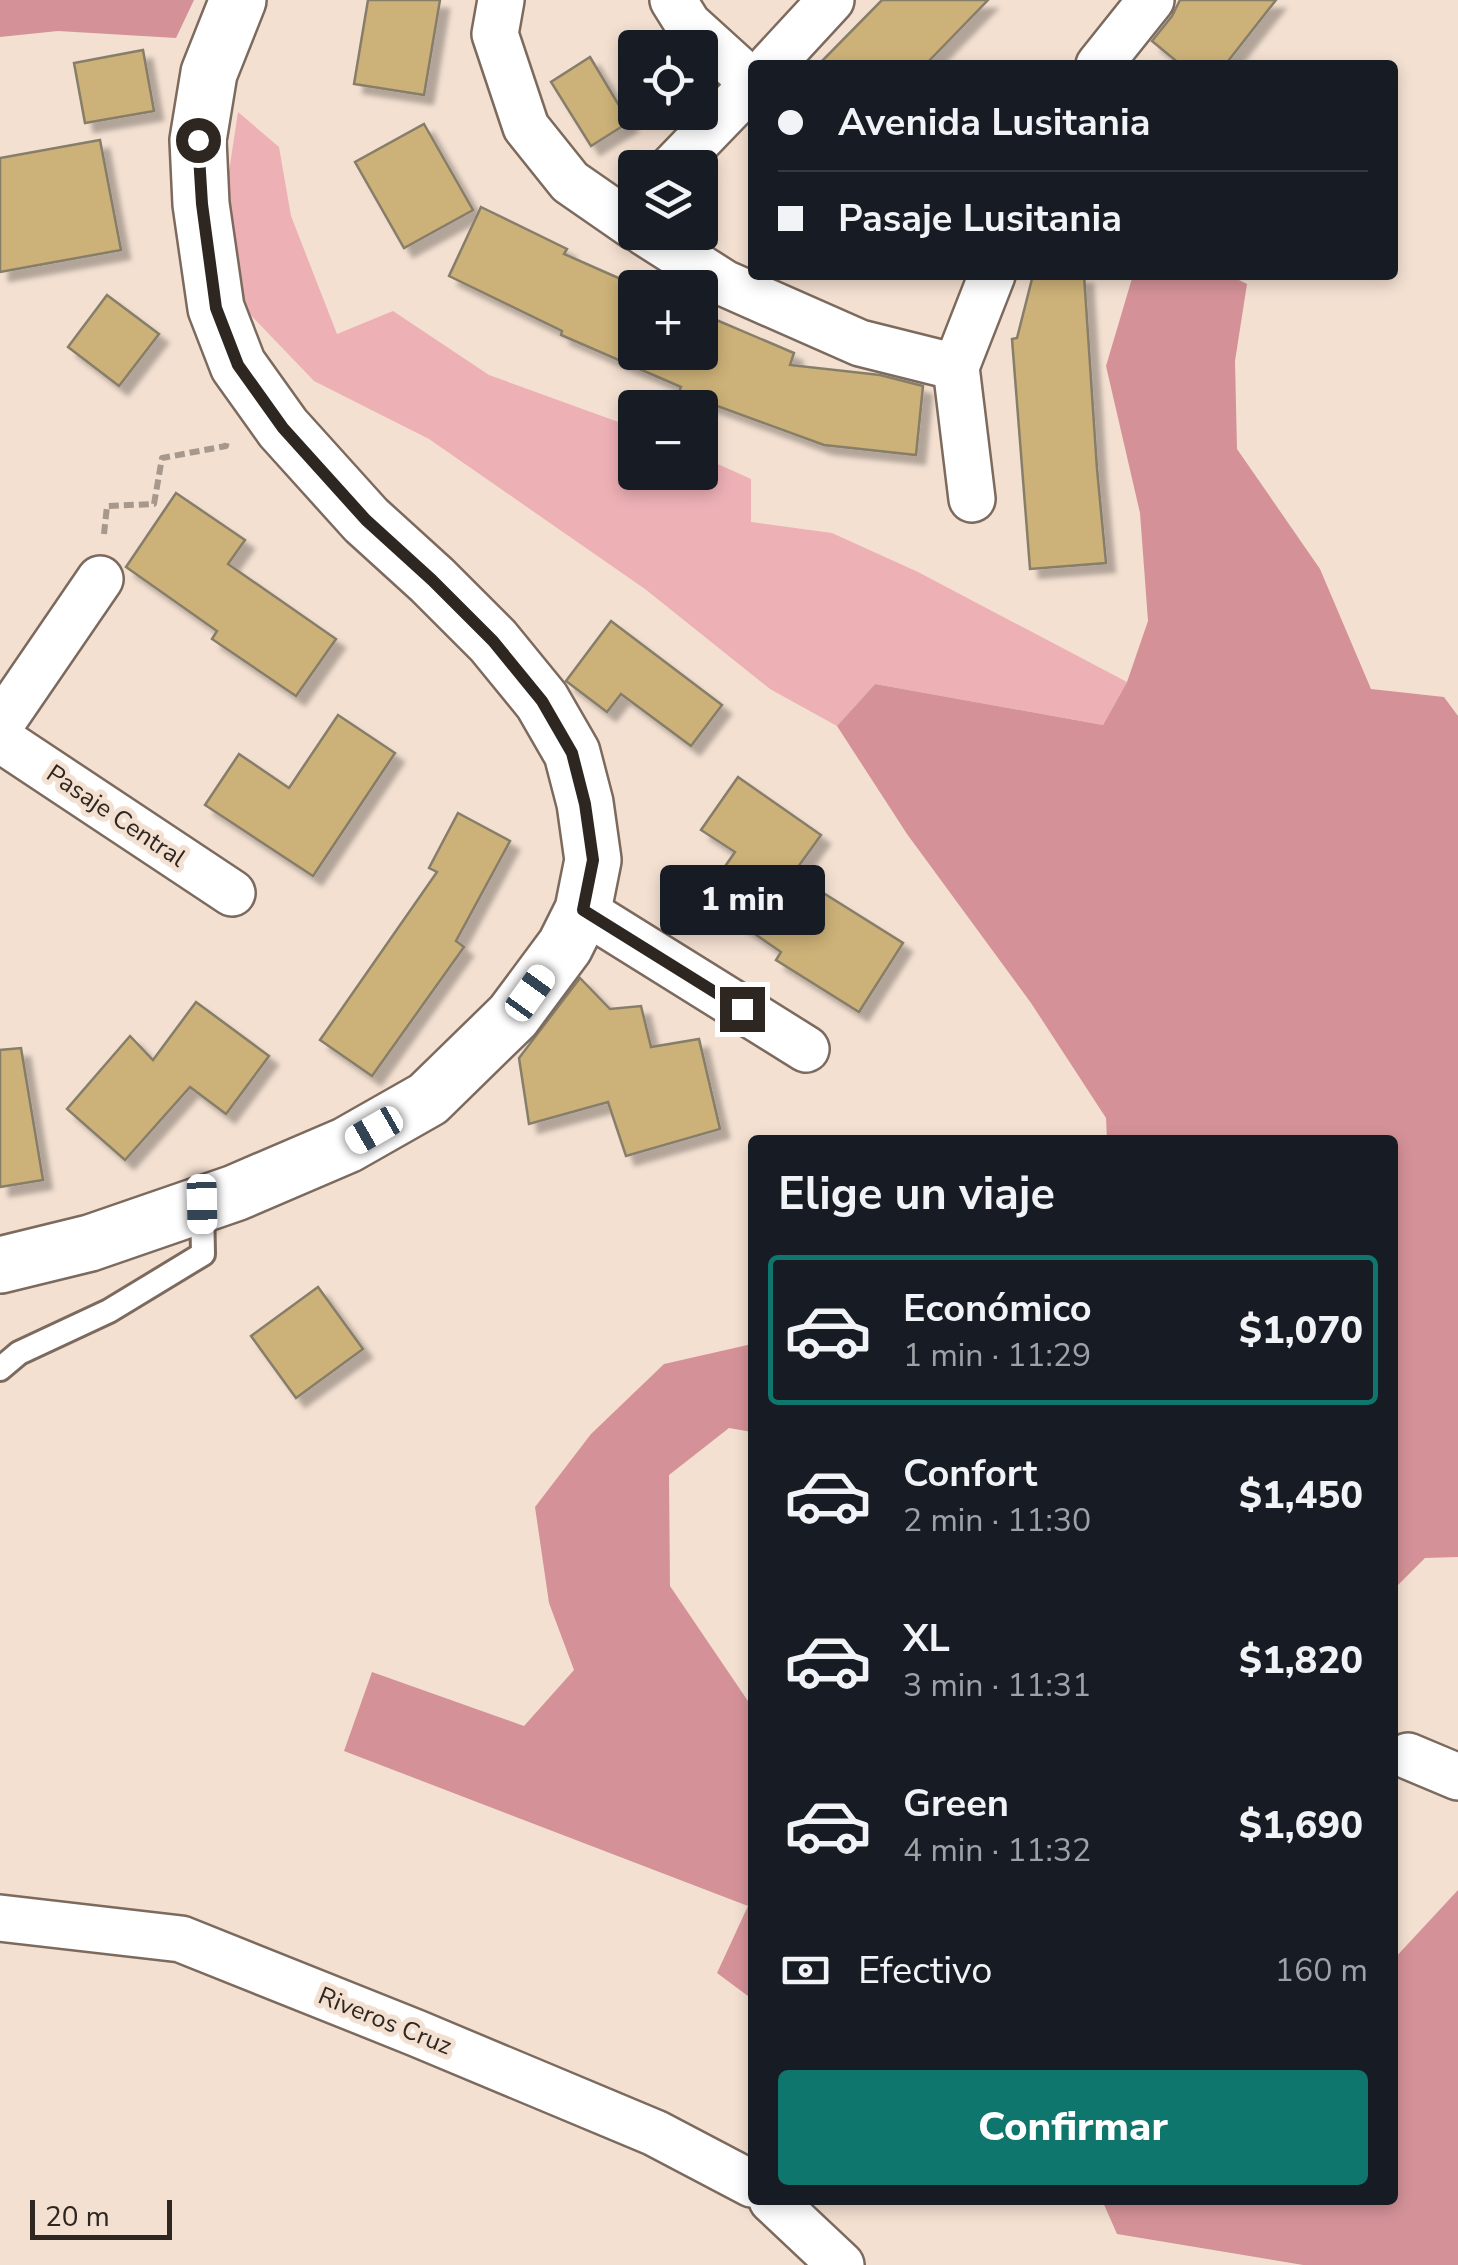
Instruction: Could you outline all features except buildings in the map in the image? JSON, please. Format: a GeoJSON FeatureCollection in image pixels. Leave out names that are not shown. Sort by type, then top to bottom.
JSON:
{"type":"FeatureCollection","features":[{"type":"Feature","properties":{"kind":"street"},"geometry":{"type":"LineString","coordinates":[[0,1265],[90,1243],[235,1193],[347,1145],[428,1099],[513,1016],[565,946],[583,910],[593,860],[572,753],[542,701],[493,641],[366,520],[283,428],[238,365],[216,308],[198,140],[209,74],[238,0]]}},
{"type":"Feature","properties":{"kind":"street"},"geometry":{"type":"LineString","coordinates":[[501,0],[495,34],[526,127],[570,182],[618,211]]}},
{"type":"Feature","properties":{"kind":"street"},"geometry":{"type":"LineString","coordinates":[[672,0],[688,24],[748,79]]}},
{"type":"Feature","properties":{"kind":"street"},"geometry":{"type":"LineString","coordinates":[[777,60],[832,0]]}},
{"type":"Feature","properties":{"kind":"street"},"geometry":{"type":"LineString","coordinates":[[1102,60],[1151,0]]}},
{"type":"Feature","properties":{"kind":"street"},"geometry":{"type":"LineString","coordinates":[[689,150],[748,87]]}},
{"type":"Feature","properties":{"kind":"street"},"geometry":{"type":"LineString","coordinates":[[676,250],[724,283],[860,343],[956,368]]}},
{"type":"Feature","properties":{"kind":"street"},"geometry":{"type":"LineString","coordinates":[[972,499],[956,368],[990,280]]}},
{"type":"Feature","properties":{"kind":"street"},"geometry":{"type":"LineString","coordinates":[[0,726],[100,580]]}},
{"type":"Feature","properties":{"kind":"street","name":"Pasaje Central"},"geometry":{"type":"LineString","coordinates":[[0,739],[232,893]]}},
{"type":"Feature","properties":{"kind":"street"},"geometry":{"type":"LineString","coordinates":[[583,910],[806,1049]]}},
{"type":"Feature","properties":{"kind":"street"},"geometry":{"type":"LineString","coordinates":[[1408,1756],[1458,1777]]}},
{"type":"Feature","properties":{"kind":"street","name":"Riveros Cruz"},"geometry":{"type":"LineString","coordinates":[[0,1918],[181,1938],[655,2132],[748,2182]]}},
{"type":"Feature","properties":{"kind":"street"},"geometry":{"type":"LineString","coordinates":[[777,2205],[833,2264]]}},
{"type":"Feature","properties":{"kind":"lane"},"geometry":{"type":"LineString","coordinates":[[0,1369],[19,1353],[109,1312],[203,1254],[202,1204]]}},
{"type":"Feature","properties":{"kind":"path"},"geometry":{"type":"LineString","coordinates":[[100,580],[107,506],[154,504],[162,458],[226,446],[238,365]]}},
{"type":"Feature","properties":{"kind":"shaded area"},"geometry":{"type":"Polygon","coordinates":[[[0,0],[194,0],[176,38],[58,31],[0,37],[0,0]]]}},
{"type":"Feature","properties":{"kind":"shaded area"},"geometry":{"type":"Polygon","coordinates":[[[238,112],[279,147],[291,216],[337,334],[393,311],[489,375],[618,422],[618,490],[718,490],[718,464],[751,479],[751,522],[832,533],[918,572],[1127,682],[1103,725],[875,684],[837,726],[770,689],[645,589],[429,439],[314,381],[245,309],[223,211],[238,112]]]}},
{"type":"Feature","properties":{"kind":"shaded area"},"geometry":{"type":"Polygon","coordinates":[[[1132,280],[1239,280],[1247,284],[1235,361],[1237,449],[1320,569],[1371,689],[1444,697],[1458,716],[1458,1557],[1425,1558],[1398,1585],[1398,1135],[1107,1135],[1106,1118],[1031,1003],[907,834],[837,726],[875,684],[1103,725],[1127,682],[1148,621],[1140,513],[1106,366],[1132,280]]]}},
{"type":"Feature","properties":{"kind":"shaded area"},"geometry":{"type":"Polygon","coordinates":[[[748,1345],[748,1431],[729,1428],[669,1475],[670,1586],[748,1701],[748,1906],[344,1751],[372,1672],[524,1726],[574,1670],[549,1603],[535,1507],[591,1434],[664,1364],[748,1345]]]}},
{"type":"Feature","properties":{"kind":"shaded area"},"geometry":{"type":"Polygon","coordinates":[[[1458,1890],[1458,2265],[1303,2265],[1117,2234],[1104,2205],[1398,2205],[1398,1955],[1458,1890]]]}},
{"type":"Feature","properties":{"kind":"shaded area"},"geometry":{"type":"Polygon","coordinates":[[[748,1906],[748,1996],[717,1973],[748,1906]]]}},
{"type":"Feature","properties":{"kind":"route"},"geometry":{"type":"LineString","coordinates":[[198,140],[208,266],[216,308],[238,365],[283,428],[366,520],[493,641],[542,701],[572,753],[585,804],[593,860],[583,910],[742,1009]]}}]}
